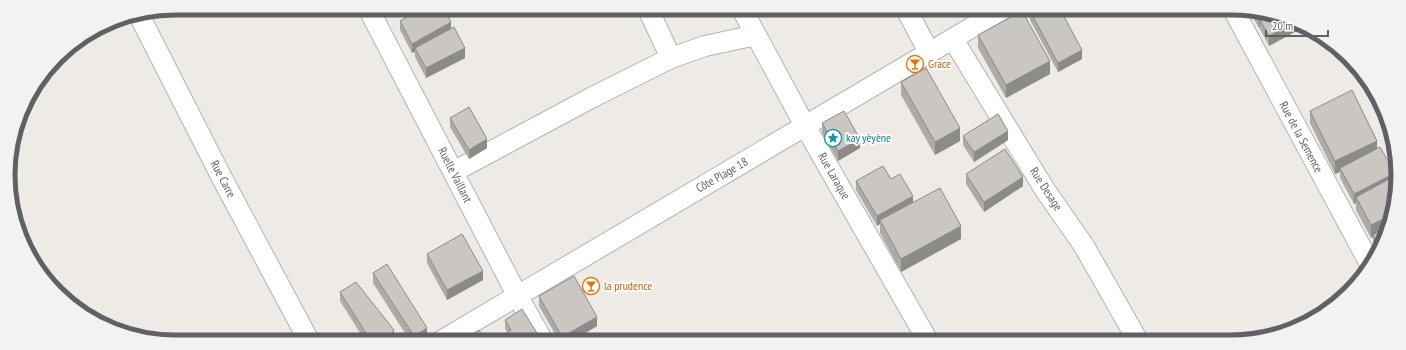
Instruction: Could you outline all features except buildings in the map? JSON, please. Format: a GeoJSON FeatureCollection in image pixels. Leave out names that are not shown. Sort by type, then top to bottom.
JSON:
{"type":"FeatureCollection","features":[{"type":"Feature","properties":{"kind":"street","name":"Ruelle Vaillant"},"geometry":{"type":"LineString","coordinates":[[372,15],[517,295],[540,335]]}},
{"type":"Feature","properties":{"kind":"street"},"geometry":{"type":"LineString","coordinates":[[651,15],[671,58]]}},
{"type":"Feature","properties":{"kind":"street","name":"Rue Laraque"},"geometry":{"type":"LineString","coordinates":[[745,15],[805,126],[925,335]]}},
{"type":"Feature","properties":{"kind":"street"},"geometry":{"type":"LineString","coordinates":[[909,15],[929,52]]}},
{"type":"Feature","properties":{"kind":"street","name":"Côte Plage 18"},"geometry":{"type":"LineString","coordinates":[[450,335],[993,15]]}},
{"type":"Feature","properties":{"kind":"street","name":"Rue de la Semence"},"geometry":{"type":"LineString","coordinates":[[1236,15],[1367,259]]}},
{"type":"Feature","properties":{"kind":"street","name":"Rue Carre"},"geometry":{"type":"LineString","coordinates":[[141,19],[223,180],[306,335]]}},
{"type":"Feature","properties":{"kind":"street"},"geometry":{"type":"LineString","coordinates":[[453,172],[591,98],[671,58],[705,46],[756,35]]}},
{"type":"Feature","properties":{"kind":"street","name":"Rue Desage"},"geometry":{"type":"LineString","coordinates":[[953,39],[1045,190],[1084,246],[1135,335]]}},
{"type":"Feature","properties":{"kind":"place","name":"Grace"},"geometry":{"type":"Point","coordinates":[915,64]}},
{"type":"Feature","properties":{"kind":"place","name":"kay yèyène"},"geometry":{"type":"Point","coordinates":[833,138]}},
{"type":"Feature","properties":{"kind":"place","name":"la prudence"},"geometry":{"type":"Point","coordinates":[591,286]}}]}
